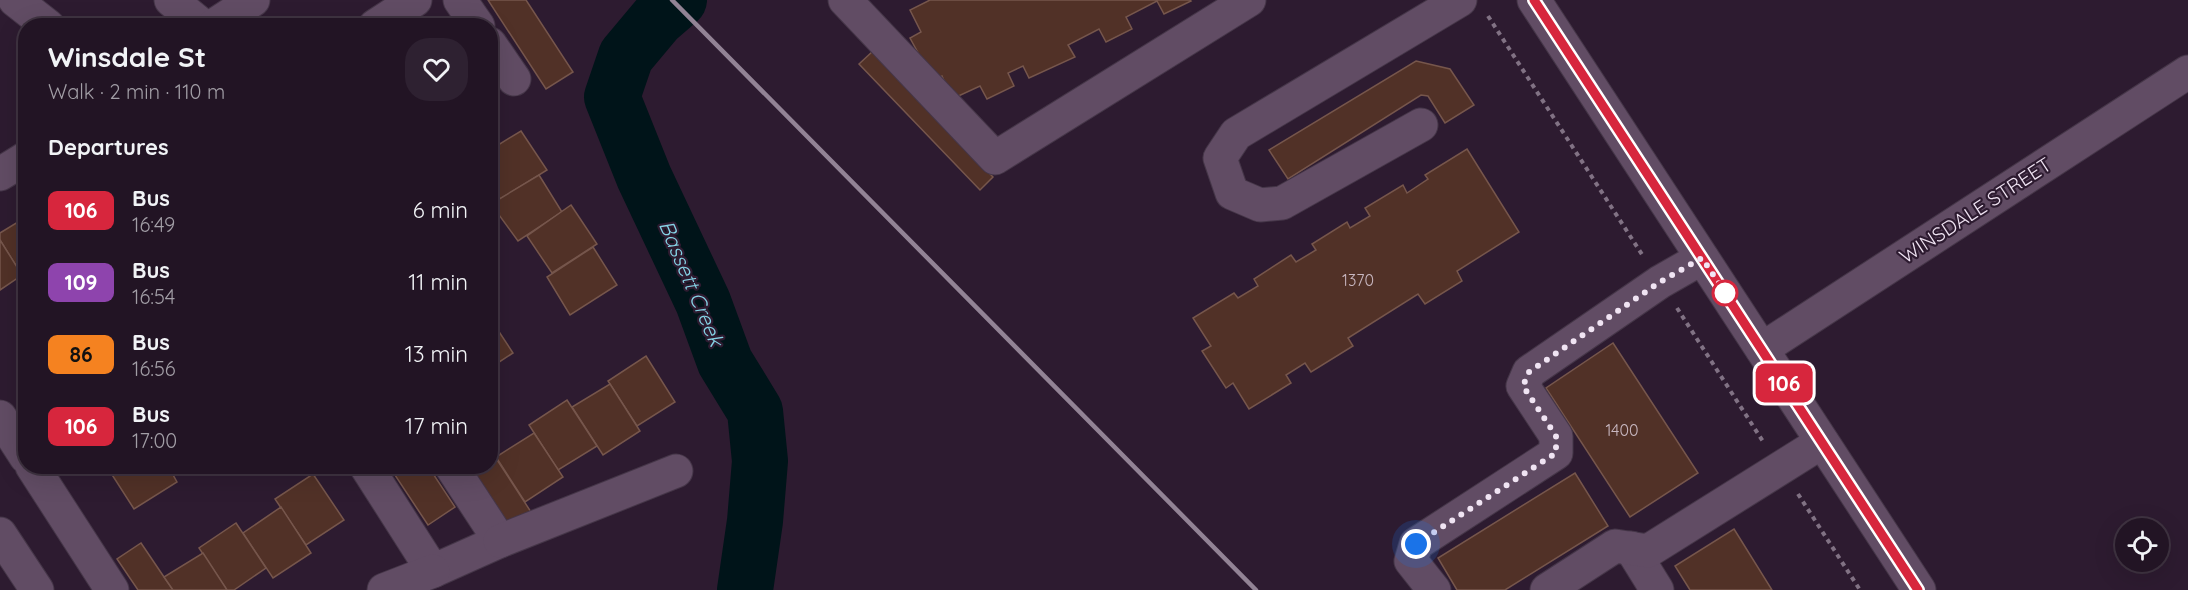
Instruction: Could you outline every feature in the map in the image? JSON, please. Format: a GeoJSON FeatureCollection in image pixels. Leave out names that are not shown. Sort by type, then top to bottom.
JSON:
{"type":"FeatureCollection","features":[{"type":"Feature","properties":{"kind":"street"},"geometry":{"type":"LineString","coordinates":[[15,0],[38,18]]}},
{"type":"Feature","properties":{"kind":"street"},"geometry":{"type":"LineString","coordinates":[[171,0],[193,18]]}},
{"type":"Feature","properties":{"kind":"street"},"geometry":{"type":"LineString","coordinates":[[225,18],[253,0]]}},
{"type":"Feature","properties":{"kind":"street"},"geometry":{"type":"LineString","coordinates":[[387,18],[415,0]]}},
{"type":"Feature","properties":{"kind":"street"},"geometry":{"type":"LineString","coordinates":[[460,0],[472,18]]}},
{"type":"Feature","properties":{"kind":"street"},"geometry":{"type":"LineString","coordinates":[[845,0],[995,158],[1249,0]]}},
{"type":"Feature","properties":{"kind":"street"},"geometry":{"type":"LineString","coordinates":[[1421,125],[1282,202],[1260,205],[1232,193],[1220,158],[1236,134],[1460,0]]}},
{"type":"Feature","properties":{"kind":"street"},"geometry":{"type":"LineString","coordinates":[[1534,0],[1918,590]]}},
{"type":"Feature","properties":{"kind":"street"},"geometry":{"type":"LineString","coordinates":[[498,56],[514,79]]}},
{"type":"Feature","properties":{"kind":"street","name":"WINSDALE STREET"},"geometry":{"type":"LineString","coordinates":[[1762,349],[2188,72]]}},
{"type":"Feature","properties":{"kind":"street"},"geometry":{"type":"LineString","coordinates":[[0,174],[18,163]]}},
{"type":"Feature","properties":{"kind":"street"},"geometry":{"type":"LineString","coordinates":[[1434,590],[1411,561],[1416,544],[1556,453],[1556,436],[1523,386],[1529,372],[1660,282],[1702,258]]}},
{"type":"Feature","properties":{"kind":"street"},"geometry":{"type":"LineString","coordinates":[[0,417],[18,445]]}},
{"type":"Feature","properties":{"kind":"street"},"geometry":{"type":"LineString","coordinates":[[1547,590],[1615,546],[1648,551],[1822,442]]}},
{"type":"Feature","properties":{"kind":"street"},"geometry":{"type":"LineString","coordinates":[[384,590],[676,471]]}},
{"type":"Feature","properties":{"kind":"street"},"geometry":{"type":"LineString","coordinates":[[37,474],[112,590]]}},
{"type":"Feature","properties":{"kind":"street"},"geometry":{"type":"LineString","coordinates":[[371,474],[433,571]]}},
{"type":"Feature","properties":{"kind":"street"},"geometry":{"type":"LineString","coordinates":[[456,474],[500,541]]}},
{"type":"Feature","properties":{"kind":"street"},"geometry":{"type":"LineString","coordinates":[[0,534],[37,590]]}},
{"type":"Feature","properties":{"kind":"street"},"geometry":{"type":"LineString","coordinates":[[1631,548],[1657,590]]}},
{"type":"Feature","properties":{"kind":"building"},"geometry":{"type":"Polygon","coordinates":[[[488,0],[526,0],[573,72],[546,89],[488,0]]]}},
{"type":"Feature","properties":{"kind":"building"},"geometry":{"type":"Polygon","coordinates":[[[930,0],[1191,1],[1164,14],[1157,1],[1126,17],[1132,29],[1106,42],[1099,29],[1068,45],[1075,57],[1029,78],[1023,66],[1008,73],[1014,86],[987,99],[980,86],[952,99],[942,76],[933,80],[910,38],[921,32],[910,10],[930,0]]]}},
{"type":"Feature","properties":{"kind":"building"},"geometry":{"type":"Polygon","coordinates":[[[873,51],[993,177],[980,190],[859,64],[873,51]]]}},
{"type":"Feature","properties":{"kind":"building"},"geometry":{"type":"Polygon","coordinates":[[[1416,61],[1450,69],[1474,105],[1445,123],[1428,96],[1421,95],[1288,179],[1269,150],[1416,61]]]}},
{"type":"Feature","properties":{"kind":"building"},"geometry":{"type":"Polygon","coordinates":[[[521,131],[547,170],[500,199],[498,196],[498,145],[521,131]]]}},
{"type":"Feature","properties":{"kind":"building"},"geometry":{"type":"Polygon","coordinates":[[[1467,149],[1519,232],[1457,271],[1462,281],[1425,304],[1418,294],[1348,338],[1353,346],[1311,372],[1305,363],[1286,375],[1291,383],[1249,409],[1233,383],[1226,388],[1202,351],[1211,346],[1193,318],[1234,293],[1238,298],[1258,286],[1254,279],[1291,255],[1296,262],[1316,250],[1312,244],[1347,222],[1350,228],[1370,216],[1365,208],[1403,185],[1407,193],[1428,179],[1425,175],[1467,149]]]}},
{"type":"Feature","properties":{"kind":"building"},"geometry":{"type":"Polygon","coordinates":[[[539,175],[562,212],[518,241],[498,214],[498,200],[539,175]]]}},
{"type":"Feature","properties":{"kind":"building"},"geometry":{"type":"Polygon","coordinates":[[[571,205],[597,244],[552,273],[527,236],[571,205]]]}},
{"type":"Feature","properties":{"kind":"building"},"geometry":{"type":"Polygon","coordinates":[[[18,222],[18,269],[0,240],[0,233],[18,222]]]}},
{"type":"Feature","properties":{"kind":"building"},"geometry":{"type":"Polygon","coordinates":[[[0,240],[18,269],[18,278],[0,290],[0,240]]]}},
{"type":"Feature","properties":{"kind":"building"},"geometry":{"type":"Polygon","coordinates":[[[593,247],[617,285],[570,315],[547,277],[593,247]]]}},
{"type":"Feature","properties":{"kind":"building"},"geometry":{"type":"Polygon","coordinates":[[[498,330],[513,353],[498,363],[498,330]]]}},
{"type":"Feature","properties":{"kind":"building"},"geometry":{"type":"Polygon","coordinates":[[[1613,343],[1698,473],[1630,517],[1546,388],[1613,343]]]}},
{"type":"Feature","properties":{"kind":"building"},"geometry":{"type":"Polygon","coordinates":[[[646,356],[675,402],[637,426],[608,381],[646,356]]]}},
{"type":"Feature","properties":{"kind":"building"},"geometry":{"type":"Polygon","coordinates":[[[610,384],[640,431],[603,455],[572,407],[610,384]]]}},
{"type":"Feature","properties":{"kind":"building"},"geometry":{"type":"Polygon","coordinates":[[[567,400],[597,446],[558,470],[529,425],[567,400]]]}},
{"type":"Feature","properties":{"kind":"building"},"geometry":{"type":"Polygon","coordinates":[[[534,433],[563,477],[525,502],[498,460],[498,456],[534,433]]]}},
{"type":"Feature","properties":{"kind":"building"},"geometry":{"type":"Polygon","coordinates":[[[498,461],[531,512],[505,528],[470,474],[498,474],[498,461]]]}},
{"type":"Feature","properties":{"kind":"building"},"geometry":{"type":"Polygon","coordinates":[[[1575,473],[1608,526],[1505,590],[1457,590],[1438,558],[1575,473]]]}},
{"type":"Feature","properties":{"kind":"building"},"geometry":{"type":"Polygon","coordinates":[[[112,474],[172,474],[177,482],[134,509],[112,474]]]}},
{"type":"Feature","properties":{"kind":"building"},"geometry":{"type":"Polygon","coordinates":[[[313,474],[344,520],[306,545],[275,499],[313,474]]]}},
{"type":"Feature","properties":{"kind":"building"},"geometry":{"type":"Polygon","coordinates":[[[394,474],[433,474],[455,507],[428,525],[394,474]]]}},
{"type":"Feature","properties":{"kind":"building"},"geometry":{"type":"Polygon","coordinates":[[[281,507],[311,553],[273,578],[243,533],[281,507]]]}},
{"type":"Feature","properties":{"kind":"building"},"geometry":{"type":"Polygon","coordinates":[[[236,523],[266,568],[234,590],[227,590],[199,548],[236,523]]]}},
{"type":"Feature","properties":{"kind":"building"},"geometry":{"type":"Polygon","coordinates":[[[1734,529],[1772,590],[1690,590],[1675,566],[1734,529]]]}},
{"type":"Feature","properties":{"kind":"building"},"geometry":{"type":"Polygon","coordinates":[[[141,543],[173,590],[138,590],[117,559],[141,543]]]}},
{"type":"Feature","properties":{"kind":"building"},"geometry":{"type":"Polygon","coordinates":[[[203,553],[227,590],[173,590],[164,577],[203,553]]]}},
{"type":"Feature","properties":{"kind":"waterway","name":"Bassett Creek"},"geometry":{"type":"LineString","coordinates":[[679,0],[657,19],[626,56],[612,97],[644,177],[703,302],[725,362],[755,411],[760,461],[755,521],[745,590]]}},
{"type":"Feature","properties":{"kind":"railway"},"geometry":{"type":"LineString","coordinates":[[672,0],[1256,590]]}},
{"type":"Feature","properties":{"kind":"bus line","name":"106"},"geometry":{"type":"LineString","coordinates":[[1534,0],[1918,590]]}},
{"type":"Feature","properties":{"kind":"route"},"geometry":{"type":"LineString","coordinates":[[1416,544],[1556,453],[1556,436],[1523,386],[1529,372],[1660,282],[1702,258],[1725,293]]}}]}
